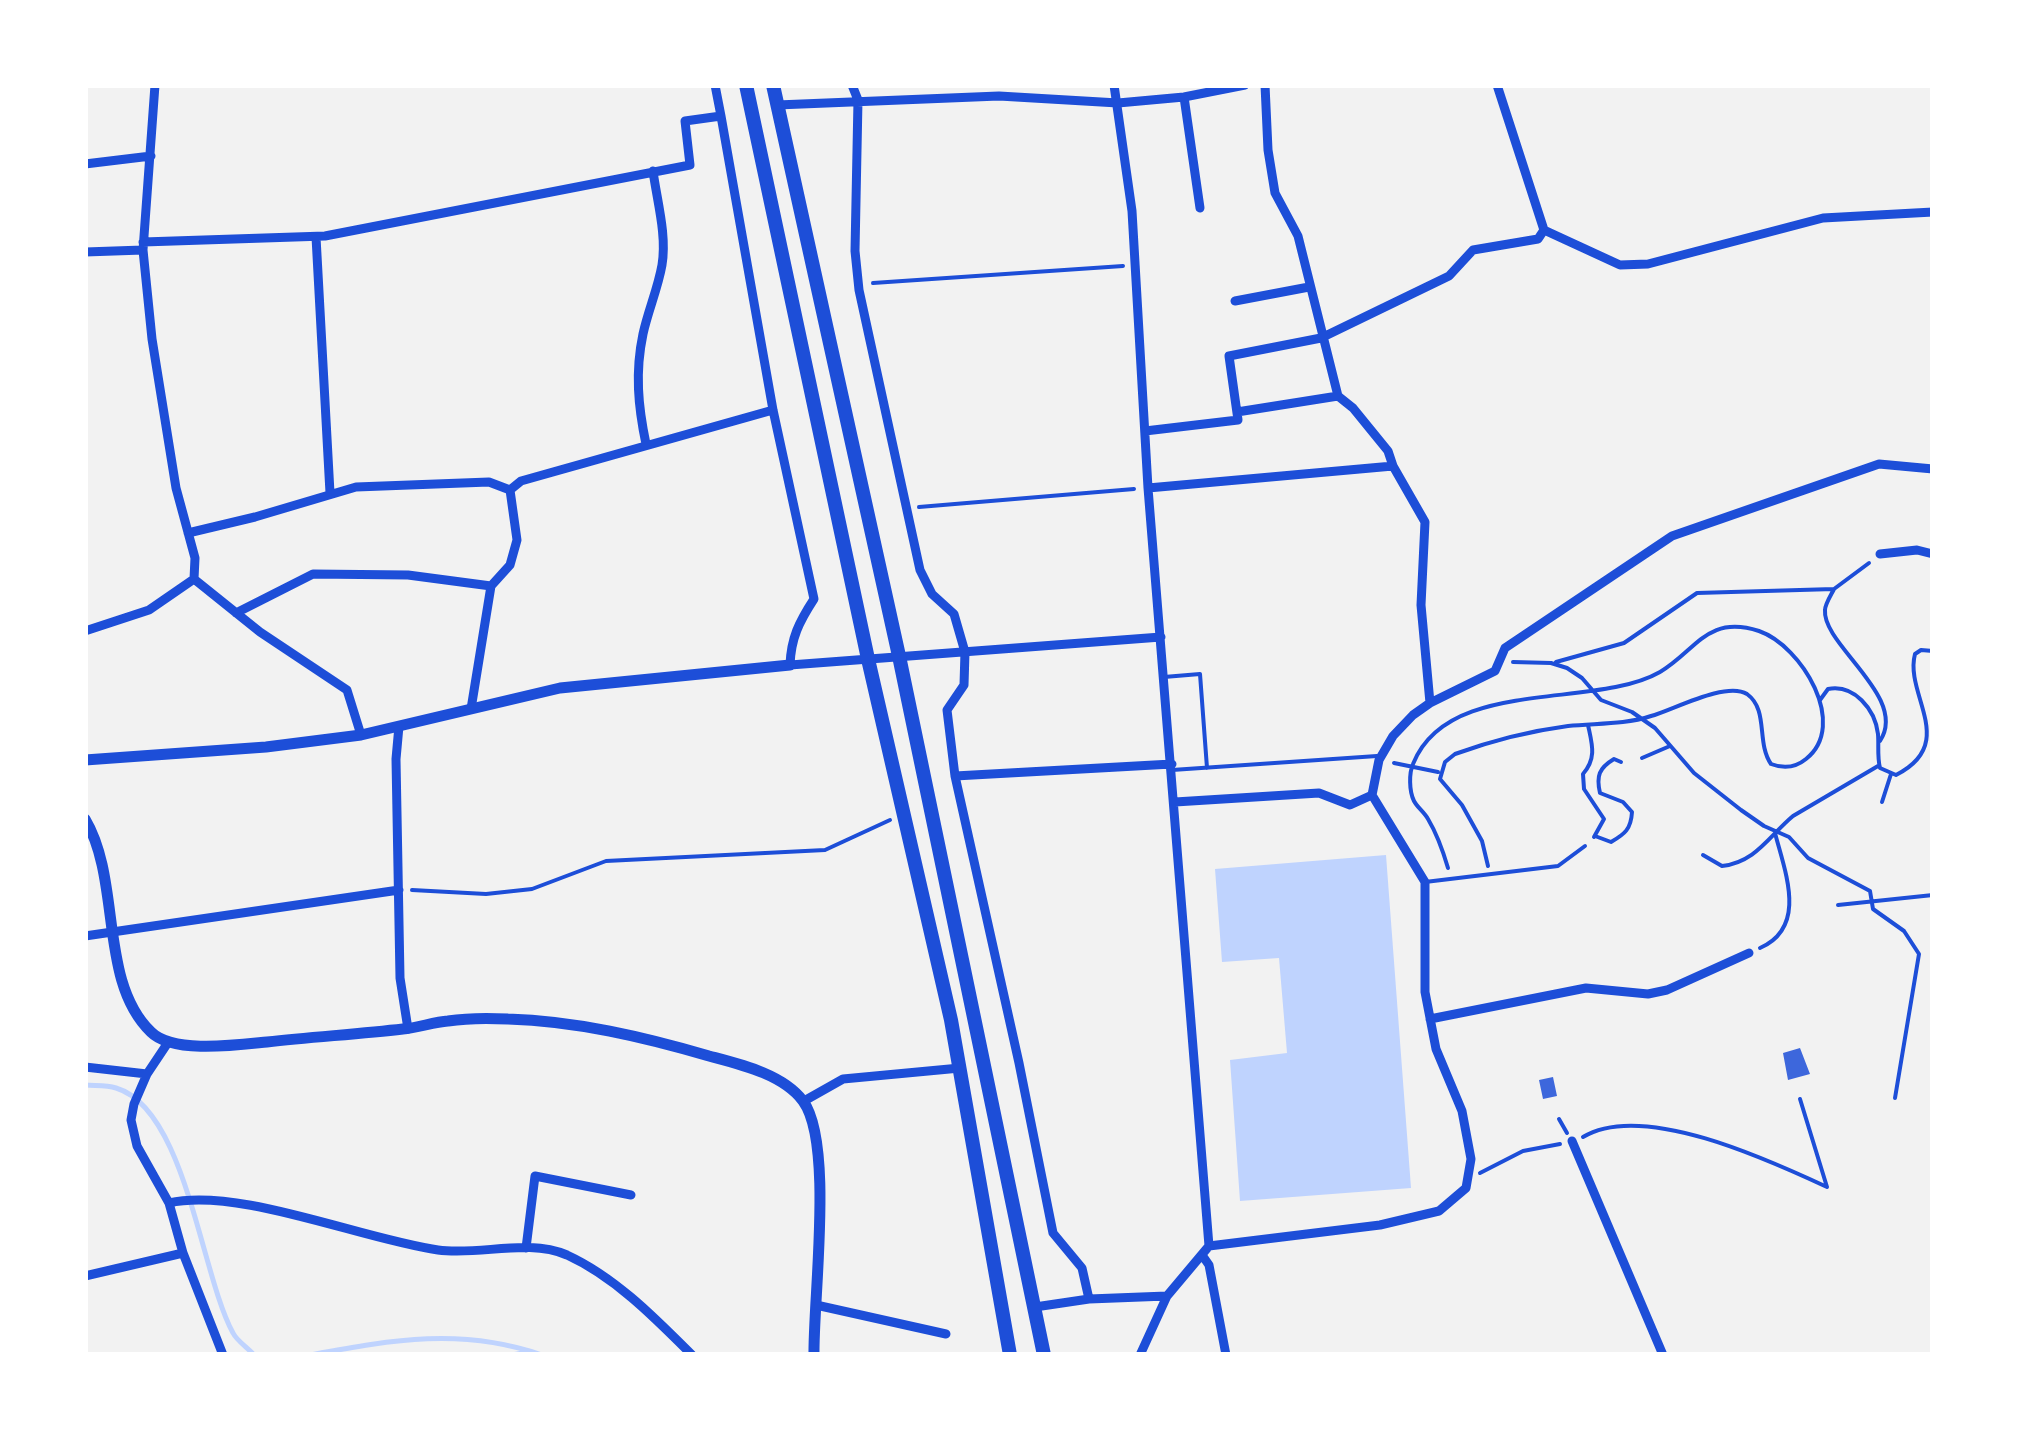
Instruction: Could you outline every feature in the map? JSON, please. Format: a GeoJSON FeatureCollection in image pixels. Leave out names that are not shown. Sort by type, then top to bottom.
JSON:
{"type":"FeatureCollection","features":[{"type":"Feature","properties":{"kind":"main road"},"geometry":{"type":"LineString","coordinates":[[746,85],[960,1068],[1010,1355]]}},
{"type":"Feature","properties":{"kind":"main road"},"geometry":{"type":"LineString","coordinates":[[773,85],[899,656],[1044,1355]]}},
{"type":"Feature","properties":{"kind":"street"},"geometry":{"type":"LineString","coordinates":[[155,85],[143,246],[152,339],[176,488],[195,558],[194,578]]}},
{"type":"Feature","properties":{"kind":"street"},"geometry":{"type":"LineString","coordinates":[[715,85],[773,410],[814,599],[796,627],[790,645],[790,665]]}},
{"type":"Feature","properties":{"kind":"street"},"geometry":{"type":"LineString","coordinates":[[852,85],[858,100],[858,284],[920,570],[932,594],[954,614],[965,652],[964,685],[948,710],[955,776],[1053,1233],[1082,1268],[1090,1299]]}},
{"type":"Feature","properties":{"kind":"street"},"geometry":{"type":"LineString","coordinates":[[1114,85],[1135,265],[1205,1250],[1226,1355]]}},
{"type":"Feature","properties":{"kind":"street"},"geometry":{"type":"LineString","coordinates":[[777,105],[999,96],[1118,104],[1245,85]]}},
{"type":"Feature","properties":{"kind":"street"},"geometry":{"type":"LineString","coordinates":[[1265,85],[1268,150],[1275,193],[1298,236],[1338,396],[1354,408],[1388,451],[1425,522],[1421,605],[1431,680],[1430,703]]}},
{"type":"Feature","properties":{"kind":"street"},"geometry":{"type":"LineString","coordinates":[[1497,85],[1544,230],[1620,265],[1648,264],[1823,218],[1933,212]]}},
{"type":"Feature","properties":{"kind":"street"},"geometry":{"type":"LineString","coordinates":[[1184,97],[1200,208]]}},
{"type":"Feature","properties":{"kind":"street"},"geometry":{"type":"LineString","coordinates":[[85,252],[316,237],[690,165],[685,121],[721,116]]}},
{"type":"Feature","properties":{"kind":"street"},"geometry":{"type":"LineString","coordinates":[[85,164],[151,156]]}},
{"type":"Feature","properties":{"kind":"street"},"geometry":{"type":"LineString","coordinates":[[646,444],[637,376],[642,339],[662,264],[663,240],[653,171]]}},
{"type":"Feature","properties":{"kind":"street"},"geometry":{"type":"LineString","coordinates":[[1145,430],[1238,420],[1229,356],[1321,338],[1449,276],[1472,250],[1538,239],[1544,230]]}},
{"type":"Feature","properties":{"kind":"street"},"geometry":{"type":"LineString","coordinates":[[316,237],[330,492]]}},
{"type":"Feature","properties":{"kind":"street"},"geometry":{"type":"LineString","coordinates":[[1234,301],[1309,286]]}},
{"type":"Feature","properties":{"kind":"street"},"geometry":{"type":"LineString","coordinates":[[1236,412],[1338,396]]}},
{"type":"Feature","properties":{"kind":"street"},"geometry":{"type":"LineString","coordinates":[[510,490],[521,482],[773,410]]}},
{"type":"Feature","properties":{"kind":"street"},"geometry":{"type":"LineString","coordinates":[[1140,1355],[1166,1296],[1205,1250],[1380,1225],[1439,1210],[1466,1186],[1471,1159],[1462,1111],[1436,1049],[1425,992],[1425,882],[1372,795],[1381,758],[1393,736],[1430,703],[1495,670],[1505,648],[1672,536],[1879,464],[1933,469]]}},
{"type":"Feature","properties":{"kind":"street"},"geometry":{"type":"LineString","coordinates":[[1148,488],[1393,466]]}},
{"type":"Feature","properties":{"kind":"street"},"geometry":{"type":"LineString","coordinates":[[188,533],[356,487],[489,482],[510,490]]}},
{"type":"Feature","properties":{"kind":"street"},"geometry":{"type":"LineString","coordinates":[[471,709],[491,586],[510,565],[516,540],[510,490]]}},
{"type":"Feature","properties":{"kind":"street"},"geometry":{"type":"LineString","coordinates":[[1880,554],[1917,550],[1933,554]]}},
{"type":"Feature","properties":{"kind":"street"},"geometry":{"type":"LineString","coordinates":[[236,613],[314,574],[408,574],[491,586]]}},
{"type":"Feature","properties":{"kind":"street"},"geometry":{"type":"LineString","coordinates":[[194,578],[236,613],[346,690],[361,735]]}},
{"type":"Feature","properties":{"kind":"street"},"geometry":{"type":"LineString","coordinates":[[85,632],[149,610],[194,578]]}},
{"type":"Feature","properties":{"kind":"street"},"geometry":{"type":"LineString","coordinates":[[85,760],[266,747],[361,735],[560,688],[790,665],[1161,637]]}},
{"type":"Feature","properties":{"kind":"street"},"geometry":{"type":"LineString","coordinates":[[400,726],[396,759],[400,978],[408,1029]]}},
{"type":"Feature","properties":{"kind":"street"},"geometry":{"type":"LineString","coordinates":[[955,776],[1172,767]]}},
{"type":"Feature","properties":{"kind":"street"},"geometry":{"type":"LineString","coordinates":[[1174,802],[1319,793],[1350,805],[1372,795]]}},
{"type":"Feature","properties":{"kind":"street"},"geometry":{"type":"LineString","coordinates":[[85,820],[98,845],[128,1005],[167,1044],[228,1046],[408,1029],[448,1021],[509,1019],[594,1028],[665,1043],[738,1064],[780,1082],[804,1101],[818,1144],[820,1219],[814,1355]]}},
{"type":"Feature","properties":{"kind":"street"},"geometry":{"type":"LineString","coordinates":[[85,936],[399,890]]}},
{"type":"Feature","properties":{"kind":"street"},"geometry":{"type":"LineString","coordinates":[[1430,1019],[1586,988],[1648,994],[1667,990],[1749,953]]}},
{"type":"Feature","properties":{"kind":"street"},"geometry":{"type":"LineString","coordinates":[[167,1044],[148,1074],[131,1120],[136,1146],[168,1203],[223,1355]]}},
{"type":"Feature","properties":{"kind":"street"},"geometry":{"type":"LineString","coordinates":[[85,1067],[148,1074]]}},
{"type":"Feature","properties":{"kind":"street"},"geometry":{"type":"LineString","coordinates":[[804,1101],[843,1079],[960,1068]]}},
{"type":"Feature","properties":{"kind":"street"},"geometry":{"type":"LineString","coordinates":[[1572,1141],[1663,1355]]}},
{"type":"Feature","properties":{"kind":"street"},"geometry":{"type":"LineString","coordinates":[[526,1248],[535,1176],[631,1195]]}},
{"type":"Feature","properties":{"kind":"street"},"geometry":{"type":"LineString","coordinates":[[168,1203],[190,1198],[258,1207],[351,1232],[441,1250],[526,1248],[564,1254],[609,1279],[692,1355]]}},
{"type":"Feature","properties":{"kind":"street"},"geometry":{"type":"LineString","coordinates":[[85,1276],[183,1253]]}},
{"type":"Feature","properties":{"kind":"street"},"geometry":{"type":"LineString","coordinates":[[1036,1308],[1090,1299],[1166,1296]]}},
{"type":"Feature","properties":{"kind":"street"},"geometry":{"type":"LineString","coordinates":[[816,1305],[946,1334]]}},
{"type":"Feature","properties":{"kind":"lane"},"geometry":{"type":"LineString","coordinates":[[1164,677],[1200,674],[1207,768]]}},
{"type":"Feature","properties":{"kind":"lane"},"geometry":{"type":"LineString","coordinates":[[1172,767],[1381,758]]}},
{"type":"Feature","properties":{"kind":"lane"},"geometry":{"type":"LineString","coordinates":[[1425,882],[1558,866],[1584,846]]}},
{"type":"Feature","properties":{"kind":"path"},"geometry":{"type":"LineString","coordinates":[[858,284],[1135,265]]}},
{"type":"Feature","properties":{"kind":"path"},"geometry":{"type":"LineString","coordinates":[[906,508],[1148,488]]}},
{"type":"Feature","properties":{"kind":"path"},"geometry":{"type":"LineString","coordinates":[[1878,745],[1888,730],[1886,712],[1828,624],[1824,609],[1834,589],[1880,554]]}},
{"type":"Feature","properties":{"kind":"path"},"geometry":{"type":"LineString","coordinates":[[1498,663],[1551,663],[1624,642],[1697,593],[1834,589]]}},
{"type":"Feature","properties":{"kind":"path"},"geometry":{"type":"LineString","coordinates":[[1440,772],[1455,754],[1470,748],[1552,729],[1644,718],[1714,693],[1737,691],[1746,694],[1758,707],[1761,748],[1771,764],[1782,768],[1796,766],[1818,746],[1824,722],[1820,700],[1784,646],[1760,632],[1731,627],[1700,637],[1662,671],[1634,683],[1516,700],[1455,720],[1436,733],[1411,766],[1414,800],[1436,834],[1451,880]]}},
{"type":"Feature","properties":{"kind":"path"},"geometry":{"type":"LineString","coordinates":[[1890,774],[1906,770],[1923,749],[1925,708],[1912,665],[1915,654],[1933,651]]}},
{"type":"Feature","properties":{"kind":"path"},"geometry":{"type":"LineString","coordinates":[[1551,663],[1582,678],[1601,700],[1644,718],[1694,773],[1775,833],[1789,838],[1808,858],[1870,891],[1878,914],[1904,931],[1919,954],[1896,1098]]}},
{"type":"Feature","properties":{"kind":"path"},"geometry":{"type":"LineString","coordinates":[[1820,700],[1828,689],[1839,686],[1859,697],[1875,721],[1879,765],[1890,774]]}},
{"type":"Feature","properties":{"kind":"path"},"geometry":{"type":"LineString","coordinates":[[1584,846],[1604,819],[1584,788],[1584,774],[1592,764],[1594,751],[1588,725]]}},
{"type":"Feature","properties":{"kind":"path"},"geometry":{"type":"LineString","coordinates":[[1642,758],[1672,745]]}},
{"type":"Feature","properties":{"kind":"path"},"geometry":{"type":"LineString","coordinates":[[1381,758],[1440,772]]}},
{"type":"Feature","properties":{"kind":"path"},"geometry":{"type":"LineString","coordinates":[[1595,836],[1611,842],[1625,834],[1632,824],[1632,812],[1623,802],[1600,793],[1597,778],[1603,766],[1614,759],[1621,762]]}},
{"type":"Feature","properties":{"kind":"path"},"geometry":{"type":"LineString","coordinates":[[1703,855],[1717,864],[1732,865],[1744,860],[1770,843],[1775,833],[1818,800],[1879,765]]}},
{"type":"Feature","properties":{"kind":"path"},"geometry":{"type":"LineString","coordinates":[[1440,772],[1445,789],[1462,806],[1482,841],[1488,875]]}},
{"type":"Feature","properties":{"kind":"path"},"geometry":{"type":"LineString","coordinates":[[1882,802],[1890,774]]}},
{"type":"Feature","properties":{"kind":"path"},"geometry":{"type":"LineString","coordinates":[[399,890],[486,894],[532,890],[606,860],[825,850],[904,814]]}},
{"type":"Feature","properties":{"kind":"path"},"geometry":{"type":"LineString","coordinates":[[1749,953],[1782,932],[1790,914],[1790,894],[1775,833]]}},
{"type":"Feature","properties":{"kind":"path"},"geometry":{"type":"LineString","coordinates":[[1838,905],[1933,895]]}},
{"type":"Feature","properties":{"kind":"path"},"geometry":{"type":"LineString","coordinates":[[1466,1186],[1483,1170],[1523,1151],[1572,1141],[1598,1127],[1610,1126],[1661,1130],[1703,1139],[1827,1187],[1800,1099]]}},
{"type":"Feature","properties":{"kind":"water"},"geometry":{"type":"Polygon","coordinates":[[[1386,855],[1411,1188],[1240,1201],[1230,1060],[1287,1053],[1279,958],[1222,962],[1215,869],[1386,855]]]}},
{"type":"Feature","properties":{"kind":"building"},"geometry":{"type":"Polygon","coordinates":[[[1800,1048],[1810,1074],[1788,1080],[1783,1053],[1800,1048]]]}},
{"type":"Feature","properties":{"kind":"building"},"geometry":{"type":"Polygon","coordinates":[[[1553,1077],[1557,1096],[1543,1099],[1539,1080],[1553,1077]]]}},
{"type":"Feature","properties":{"kind":"waterway"},"geometry":{"type":"LineString","coordinates":[[85,1085],[116,1088],[140,1102],[159,1127],[189,1197],[222,1307],[235,1336],[254,1355]]}},
{"type":"Feature","properties":{"kind":"waterway"},"geometry":{"type":"LineString","coordinates":[[310,1355],[426,1339],[483,1341],[542,1355]]}},
{"type":"Feature","properties":{"kind":"waterway"},"geometry":{"type":"LineString","coordinates":[[512,1355],[528,1352]]}}]}
